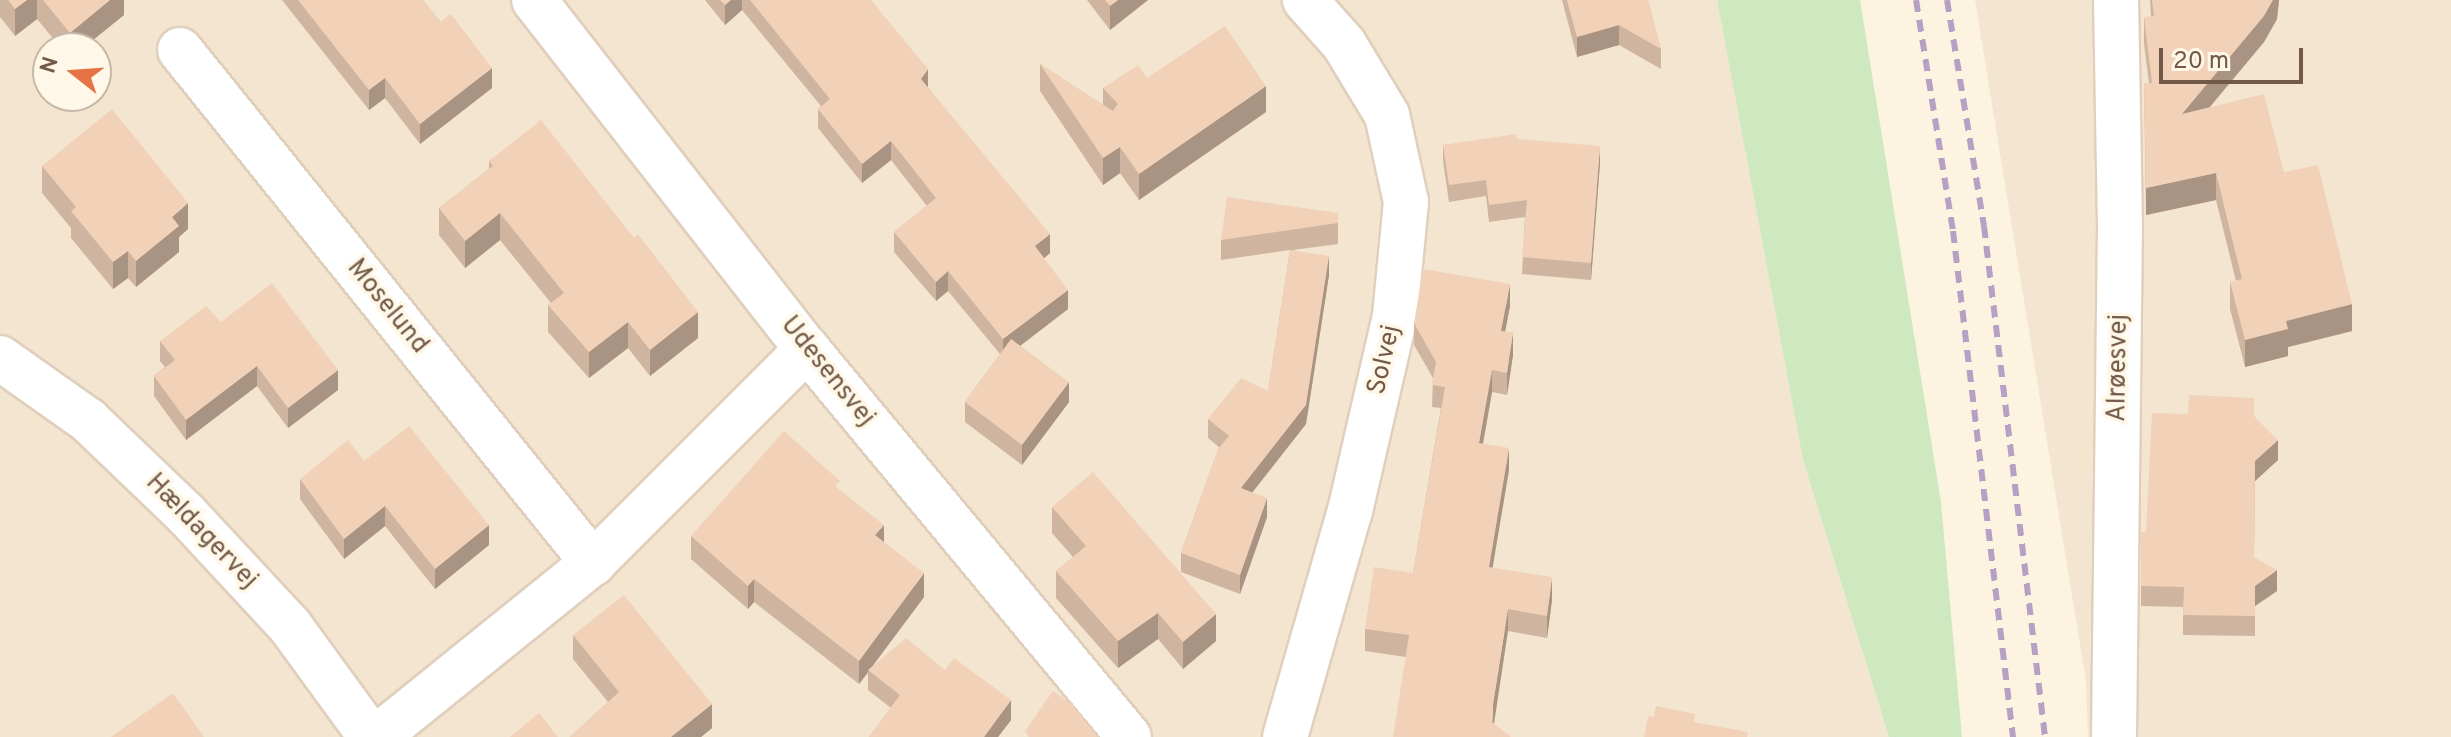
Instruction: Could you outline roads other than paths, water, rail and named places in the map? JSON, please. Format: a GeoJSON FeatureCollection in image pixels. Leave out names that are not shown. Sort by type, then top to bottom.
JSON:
{"type":"FeatureCollection","features":[{"type":"Feature","properties":{"kind":"street","name":"Udesensvej"},"geometry":{"type":"LineString","coordinates":[[534,0],[807,349],[1129,737]]}},
{"type":"Feature","properties":{"kind":"street","name":"Solvej"},"geometry":{"type":"LineString","coordinates":[[1285,737],[1350,511],[1395,316],[1406,202],[1387,115],[1344,44],[1305,0]]}},
{"type":"Feature","properties":{"kind":"street","name":"Alrøesvej"},"geometry":{"type":"LineString","coordinates":[[2114,737],[2120,227],[2116,0]]}},
{"type":"Feature","properties":{"kind":"street","name":"Moselund"},"geometry":{"type":"LineString","coordinates":[[180,50],[593,563]]}},
{"type":"Feature","properties":{"kind":"street"},"geometry":{"type":"LineString","coordinates":[[377,737],[593,563],[807,349]]}},
{"type":"Feature","properties":{"kind":"street","name":"Hældagervej"},"geometry":{"type":"LineString","coordinates":[[0,358],[88,420],[186,514],[290,626],[371,737]]}},
{"type":"Feature","properties":{"kind":"railway"},"geometry":{"type":"LineString","coordinates":[[1916,0],[1953,231],[2013,737]]}},
{"type":"Feature","properties":{"kind":"railway"},"geometry":{"type":"LineString","coordinates":[[1947,0],[1984,226],[2045,737]]}}]}
